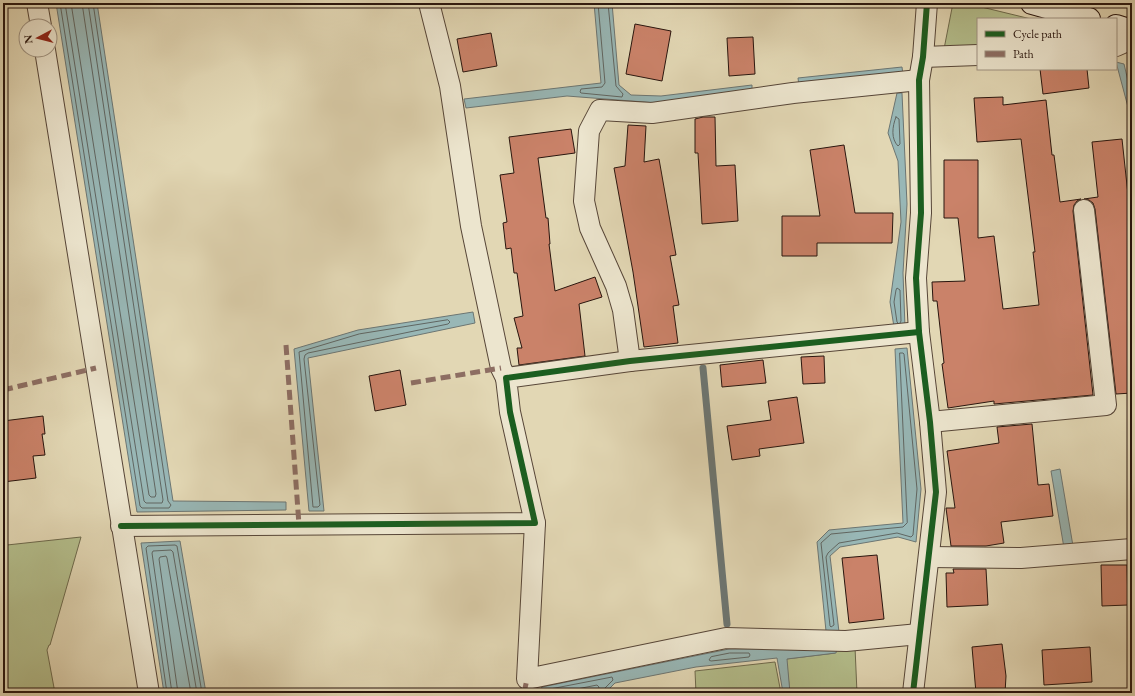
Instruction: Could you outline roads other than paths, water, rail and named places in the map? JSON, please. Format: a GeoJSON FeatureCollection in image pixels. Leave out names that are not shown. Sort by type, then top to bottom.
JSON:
{"type":"FeatureCollection","features":[{"type":"Feature","properties":{"kind":"street"},"geometry":{"type":"LineString","coordinates":[[37,3],[40,18]]}},
{"type":"Feature","properties":{"kind":"street"},"geometry":{"type":"LineString","coordinates":[[429,3],[450,86],[471,226],[502,368],[506,378],[510,412],[535,523],[527,679],[726,638],[846,640],[919,634]]}},
{"type":"Feature","properties":{"kind":"street"},"geometry":{"type":"LineString","coordinates":[[913,693],[936,492],[930,422],[919,332],[916,278],[921,213],[919,80],[923,57],[927,3]]}},
{"type":"Feature","properties":{"kind":"street"},"geometry":{"type":"LineString","coordinates":[[1032,3],[1085,18]]}},
{"type":"Feature","properties":{"kind":"street"},"geometry":{"type":"LineString","coordinates":[[1117,26],[1132,31]]}},
{"type":"Feature","properties":{"kind":"street"},"geometry":{"type":"LineString","coordinates":[[1117,46],[1132,39]]}},
{"type":"Feature","properties":{"kind":"street"},"geometry":{"type":"LineString","coordinates":[[923,57],[977,55]]}},
{"type":"Feature","properties":{"kind":"street"},"geometry":{"type":"LineString","coordinates":[[46,58],[148,693]]}},
{"type":"Feature","properties":{"kind":"street"},"geometry":{"type":"LineString","coordinates":[[630,362],[623,310],[616,286],[590,228],[584,201],[590,131],[600,110],[652,113],[793,93],[919,80]]}},
{"type":"Feature","properties":{"kind":"street"},"geometry":{"type":"LineString","coordinates":[[930,422],[1106,405],[1084,210]]}},
{"type":"Feature","properties":{"kind":"street"},"geometry":{"type":"LineString","coordinates":[[506,378],[630,362],[919,332]]}},
{"type":"Feature","properties":{"kind":"street"},"geometry":{"type":"LineString","coordinates":[[121,526],[535,523]]}},
{"type":"Feature","properties":{"kind":"street"},"geometry":{"type":"LineString","coordinates":[[929,557],[1021,558],[1132,549]]}},
{"type":"Feature","properties":{"kind":"water"},"geometry":{"type":"Polygon","coordinates":[[[56,3],[97,3],[173,501],[286,502],[286,510],[137,512],[56,3]]]}},
{"type":"Feature","properties":{"kind":"water"},"geometry":{"type":"Polygon","coordinates":[[[594,3],[612,3],[619,85],[631,95],[661,96],[752,85],[752,94],[657,103],[567,96],[466,108],[464,99],[601,83],[594,3]]]}},
{"type":"Feature","properties":{"kind":"water"},"geometry":{"type":"Polygon","coordinates":[[[1117,62],[1124,64],[1132,98],[1132,122],[1117,62]]]}},
{"type":"Feature","properties":{"kind":"water"},"geometry":{"type":"Polygon","coordinates":[[[902,67],[903,75],[799,86],[798,78],[902,67]]]}},
{"type":"Feature","properties":{"kind":"water"},"geometry":{"type":"Polygon","coordinates":[[[897,93],[902,93],[907,204],[903,273],[905,327],[894,327],[890,302],[901,222],[898,161],[888,133],[897,93]]]}},
{"type":"Feature","properties":{"kind":"water"},"geometry":{"type":"Polygon","coordinates":[[[473,312],[475,323],[308,358],[324,511],[309,511],[294,349],[358,330],[473,312]]]}},
{"type":"Feature","properties":{"kind":"water"},"geometry":{"type":"Polygon","coordinates":[[[907,348],[921,489],[916,542],[898,537],[840,547],[830,556],[839,632],[826,631],[817,542],[829,530],[903,523],[895,349],[907,348]]]}},
{"type":"Feature","properties":{"kind":"water"},"geometry":{"type":"Polygon","coordinates":[[[1060,469],[1073,546],[1064,548],[1051,471],[1060,469]]]}},
{"type":"Feature","properties":{"kind":"water"},"geometry":{"type":"Polygon","coordinates":[[[180,541],[206,693],[164,693],[141,543],[180,541]]]}},
{"type":"Feature","properties":{"kind":"water"},"geometry":{"type":"Polygon","coordinates":[[[837,648],[836,653],[787,659],[790,693],[783,693],[777,658],[696,667],[615,683],[605,693],[538,693],[542,687],[729,649],[837,648]]]}},
{"type":"Feature","properties":{"kind":"waterway"},"geometry":{"type":"LineString","coordinates":[[703,368],[727,624]]}}]}
